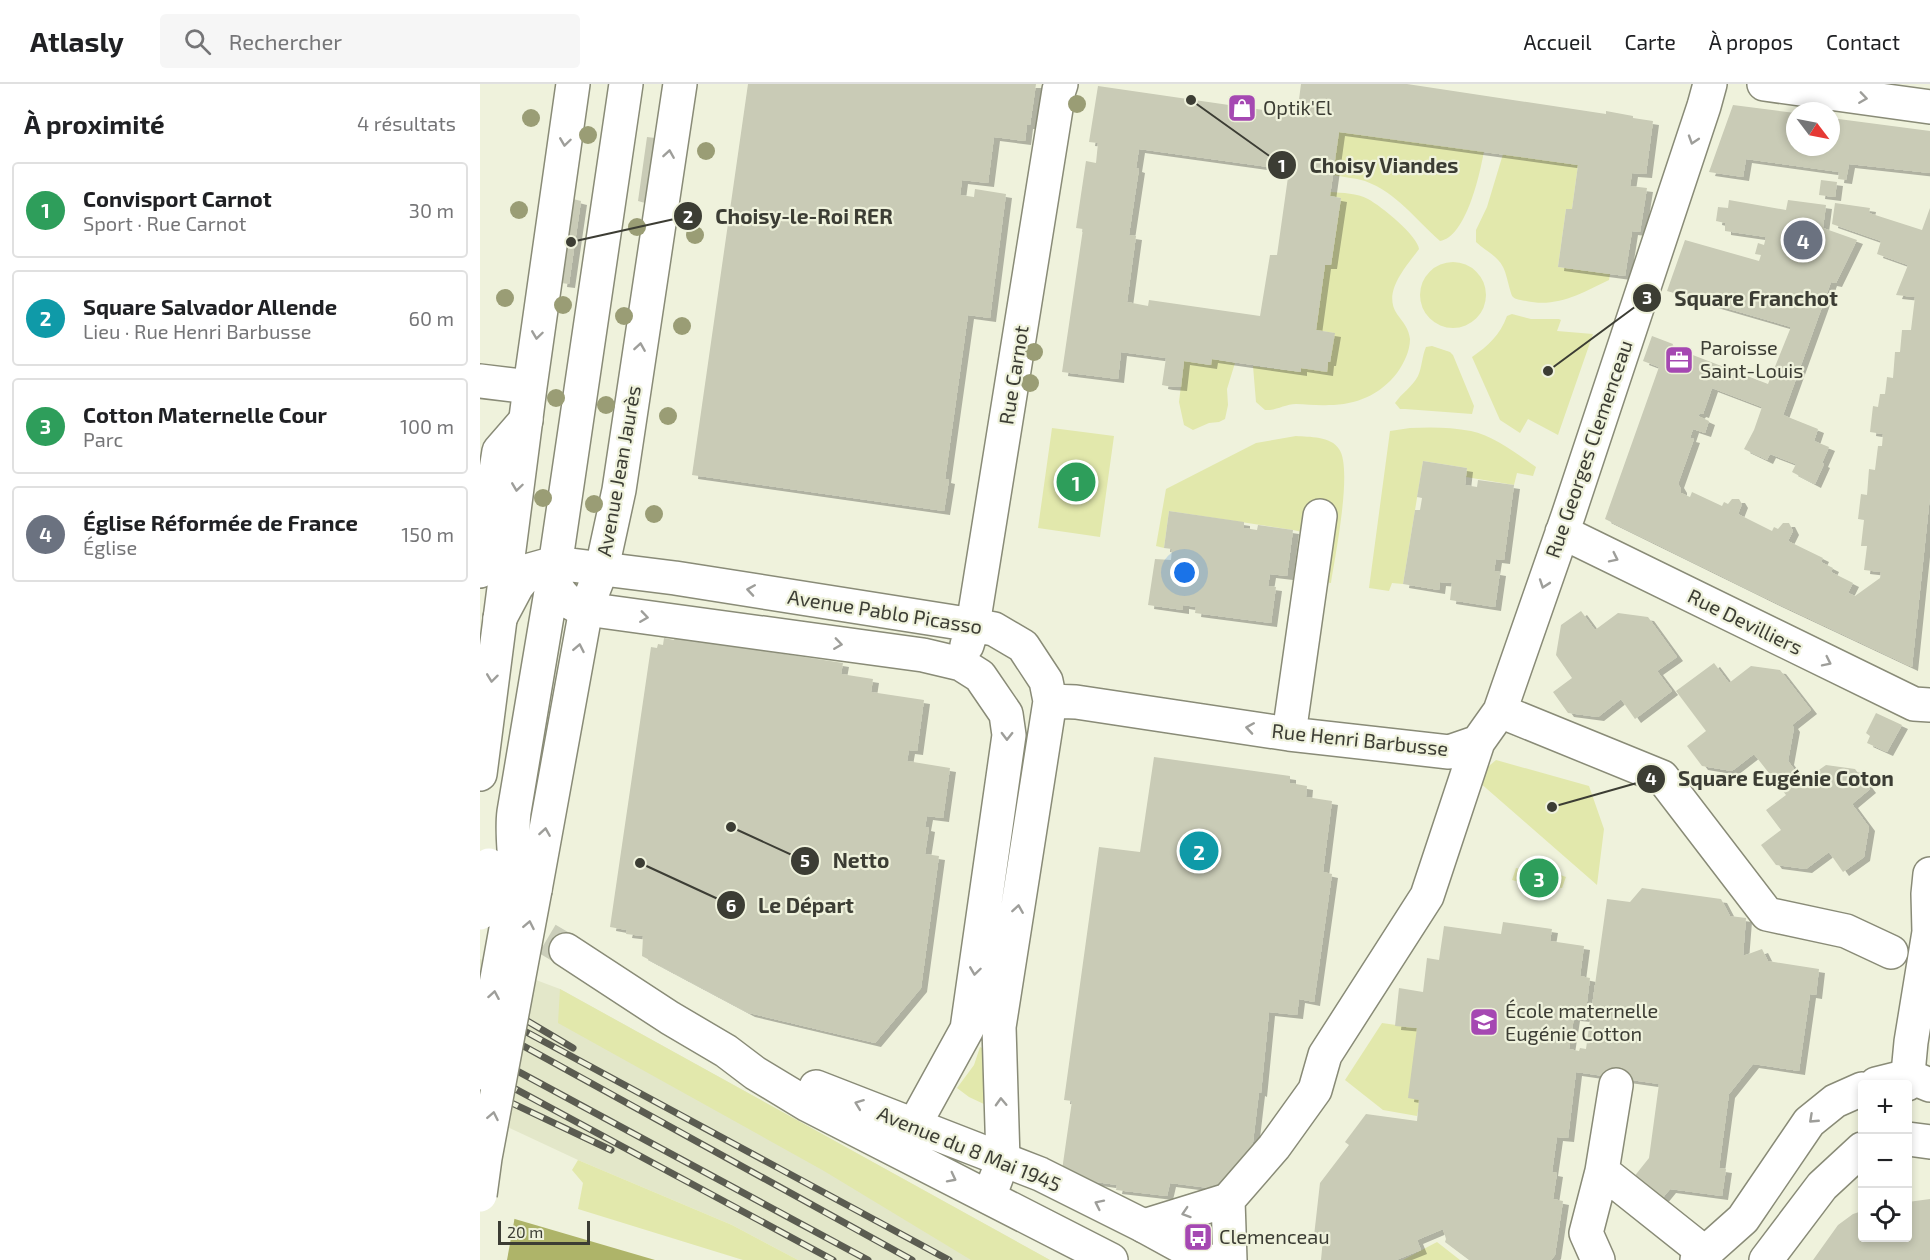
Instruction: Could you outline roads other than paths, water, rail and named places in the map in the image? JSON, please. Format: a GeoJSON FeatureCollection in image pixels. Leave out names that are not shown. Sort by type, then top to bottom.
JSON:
{"type":"FeatureCollection","features":[{"type":"Feature","properties":{"kind":"street"},"geometry":{"type":"LineString","coordinates":[[480,774],[530,387],[573,84]]}},
{"type":"Feature","properties":{"kind":"street"},"geometry":{"type":"LineString","coordinates":[[480,1195],[487,1146],[516,855],[512,826],[554,571],[626,84]]}},
{"type":"Feature","properties":{"kind":"street","name":"Avenue Jean Jaurès"},"geometry":{"type":"LineString","coordinates":[[513,878],[572,687],[586,609],[602,568],[620,490],[680,84]]}},
{"type":"Feature","properties":{"kind":"street","name":"Rue Carnot"},"geometry":{"type":"LineString","coordinates":[[961,664],[974,625],[1061,84]]}},
{"type":"Feature","properties":{"kind":"street","name":"Rue Georges Clemenceau"},"geometry":{"type":"LineString","coordinates":[[1500,711],[1562,532],[1710,84]]}},
{"type":"Feature","properties":{"kind":"street"},"geometry":{"type":"LineString","coordinates":[[1764,84],[1930,107]]}},
{"type":"Feature","properties":{"kind":"street"},"geometry":{"type":"LineString","coordinates":[[480,381],[530,387]]}},
{"type":"Feature","properties":{"kind":"street"},"geometry":{"type":"LineString","coordinates":[[480,571],[499,451],[526,420]]}},
{"type":"Feature","properties":{"kind":"street"},"geometry":{"type":"LineString","coordinates":[[1289,734],[1320,516]]}},
{"type":"Feature","properties":{"kind":"street","name":"Rue Devilliers"},"geometry":{"type":"LineString","coordinates":[[1562,532],[1914,704],[1930,705]]}},
{"type":"Feature","properties":{"kind":"street","name":"Avenue Pablo Picasso"},"geometry":{"type":"LineString","coordinates":[[500,620],[517,586],[530,570],[602,568],[974,625],[994,629],[1023,646],[1047,681],[1050,701],[999,1027],[1002,1160]]}},
{"type":"Feature","properties":{"kind":"street","name":"Avenue Pablo Picasso"},"geometry":{"type":"LineString","coordinates":[[554,571],[565,599],[586,609],[923,655],[961,664],[980,676],[994,694],[1006,714],[1009,735],[967,1029],[907,1139]]}},
{"type":"Feature","properties":{"kind":"street"},"geometry":{"type":"LineString","coordinates":[[994,694],[1033,662]]}},
{"type":"Feature","properties":{"kind":"street","name":"Rue Henri Barbusse"},"geometry":{"type":"LineString","coordinates":[[1050,701],[1076,702],[1289,734],[1449,752],[1478,742],[1500,711]]}},
{"type":"Feature","properties":{"kind":"street"},"geometry":{"type":"LineString","coordinates":[[1500,711],[1662,777],[1767,914],[1846,931],[1891,952]]}},
{"type":"Feature","properties":{"kind":"street"},"geometry":{"type":"LineString","coordinates":[[1144,1226],[1228,1200],[1274,1147],[1315,1090],[1325,1054],[1427,896],[1478,742]]}},
{"type":"Feature","properties":{"kind":"street"},"geometry":{"type":"LineString","coordinates":[[1915,1082],[1911,1041],[1930,931],[1928,894],[1930,874]]}},
{"type":"Feature","properties":{"kind":"street"},"geometry":{"type":"LineString","coordinates":[[480,913],[513,878]]}},
{"type":"Feature","properties":{"kind":"street"},"geometry":{"type":"LineString","coordinates":[[480,1073],[513,878]]}},
{"type":"Feature","properties":{"kind":"street","name":"Avenue du 8 Mai 1945"},"geometry":{"type":"LineString","coordinates":[[566,950],[808,1105],[907,1139],[1002,1160],[1040,1174],[1206,1260]]}},
{"type":"Feature","properties":{"kind":"street"},"geometry":{"type":"LineString","coordinates":[[1598,1260],[1586,1233],[1602,1171],[1616,1085]]}},
{"type":"Feature","properties":{"kind":"street"},"geometry":{"type":"LineString","coordinates":[[1602,1171],[1701,1256],[1743,1219],[1809,1122],[1835,1101],[1858,1091]]}},
{"type":"Feature","properties":{"kind":"street","name":"Avenue du 8 Mai 1945"},"geometry":{"type":"LineString","coordinates":[[907,1139],[989,1197],[1085,1252],[1111,1260]]}},
{"type":"Feature","properties":{"kind":"street"},"geometry":{"type":"LineString","coordinates":[[1912,1140],[1930,1142]]}},
{"type":"Feature","properties":{"kind":"street"},"geometry":{"type":"LineString","coordinates":[[1767,1260],[1822,1186],[1858,1154]]}},
{"type":"Feature","properties":{"kind":"street"},"geometry":{"type":"LineString","coordinates":[[989,1197],[1002,1160]]}},
{"type":"Feature","properties":{"kind":"street"},"geometry":{"type":"LineString","coordinates":[[1786,1260],[1822,1186]]}},
{"type":"Feature","properties":{"kind":"street"},"geometry":{"type":"LineString","coordinates":[[1228,1200],[1230,1260]]}},
{"type":"Feature","properties":{"kind":"tunnel"},"geometry":{"type":"LineString","coordinates":[[505,914],[566,950]]}},
{"type":"Feature","properties":{"kind":"railway"},"geometry":{"type":"LineString","coordinates":[[480,993],[573,1048]]}},
{"type":"Feature","properties":{"kind":"railway"},"geometry":{"type":"LineString","coordinates":[[480,1007],[949,1260]]}},
{"type":"Feature","properties":{"kind":"railway"},"geometry":{"type":"LineString","coordinates":[[480,1022],[912,1260]]}},
{"type":"Feature","properties":{"kind":"railway"},"geometry":{"type":"LineString","coordinates":[[480,1051],[868,1260]]}},
{"type":"Feature","properties":{"kind":"railway"},"geometry":{"type":"LineString","coordinates":[[480,1070],[833,1260]]}},
{"type":"Feature","properties":{"kind":"railway"},"geometry":{"type":"LineString","coordinates":[[480,1088],[611,1150]]}},
{"type":"Feature","properties":{"kind":"place","name":"Choisy Viandes"},"geometry":{"type":"Point","coordinates":[1191,100]}},
{"type":"Feature","properties":{"kind":"place","name":"Optik'El"},"geometry":{"type":"Point","coordinates":[1242,108]}},
{"type":"Feature","properties":{"kind":"place","name":"Église Réformée de France"},"geometry":{"type":"Point","coordinates":[1803,240]}},
{"type":"Feature","properties":{"kind":"place","name":"Choisy-le-Roi RER"},"geometry":{"type":"Point","coordinates":[571,242]}},
{"type":"Feature","properties":{"kind":"place","name":"Paroisse Saint-Louis"},"geometry":{"type":"Point","coordinates":[1679,360]}},
{"type":"Feature","properties":{"kind":"place","name":"Square Franchot"},"geometry":{"type":"Point","coordinates":[1548,371]}},
{"type":"Feature","properties":{"kind":"place","name":"Convisport Carnot"},"geometry":{"type":"Point","coordinates":[1076,482]}},
{"type":"Feature","properties":{"kind":"place","name":"Square Eugénie Coton"},"geometry":{"type":"Point","coordinates":[1552,807]}},
{"type":"Feature","properties":{"kind":"place","name":"Netto"},"geometry":{"type":"Point","coordinates":[731,827]}},
{"type":"Feature","properties":{"kind":"place","name":"Square Salvador Allende"},"geometry":{"type":"Point","coordinates":[1199,851]}},
{"type":"Feature","properties":{"kind":"place","name":"Le Départ"},"geometry":{"type":"Point","coordinates":[640,863]}},
{"type":"Feature","properties":{"kind":"place","name":"Cotton Maternelle Cour"},"geometry":{"type":"Point","coordinates":[1539,878]}},
{"type":"Feature","properties":{"kind":"place","name":"École maternelle Eugénie Cotton"},"geometry":{"type":"Point","coordinates":[1484,1022]}},
{"type":"Feature","properties":{"kind":"place","name":"Clemenceau"},"geometry":{"type":"Point","coordinates":[1198,1237]}}]}
